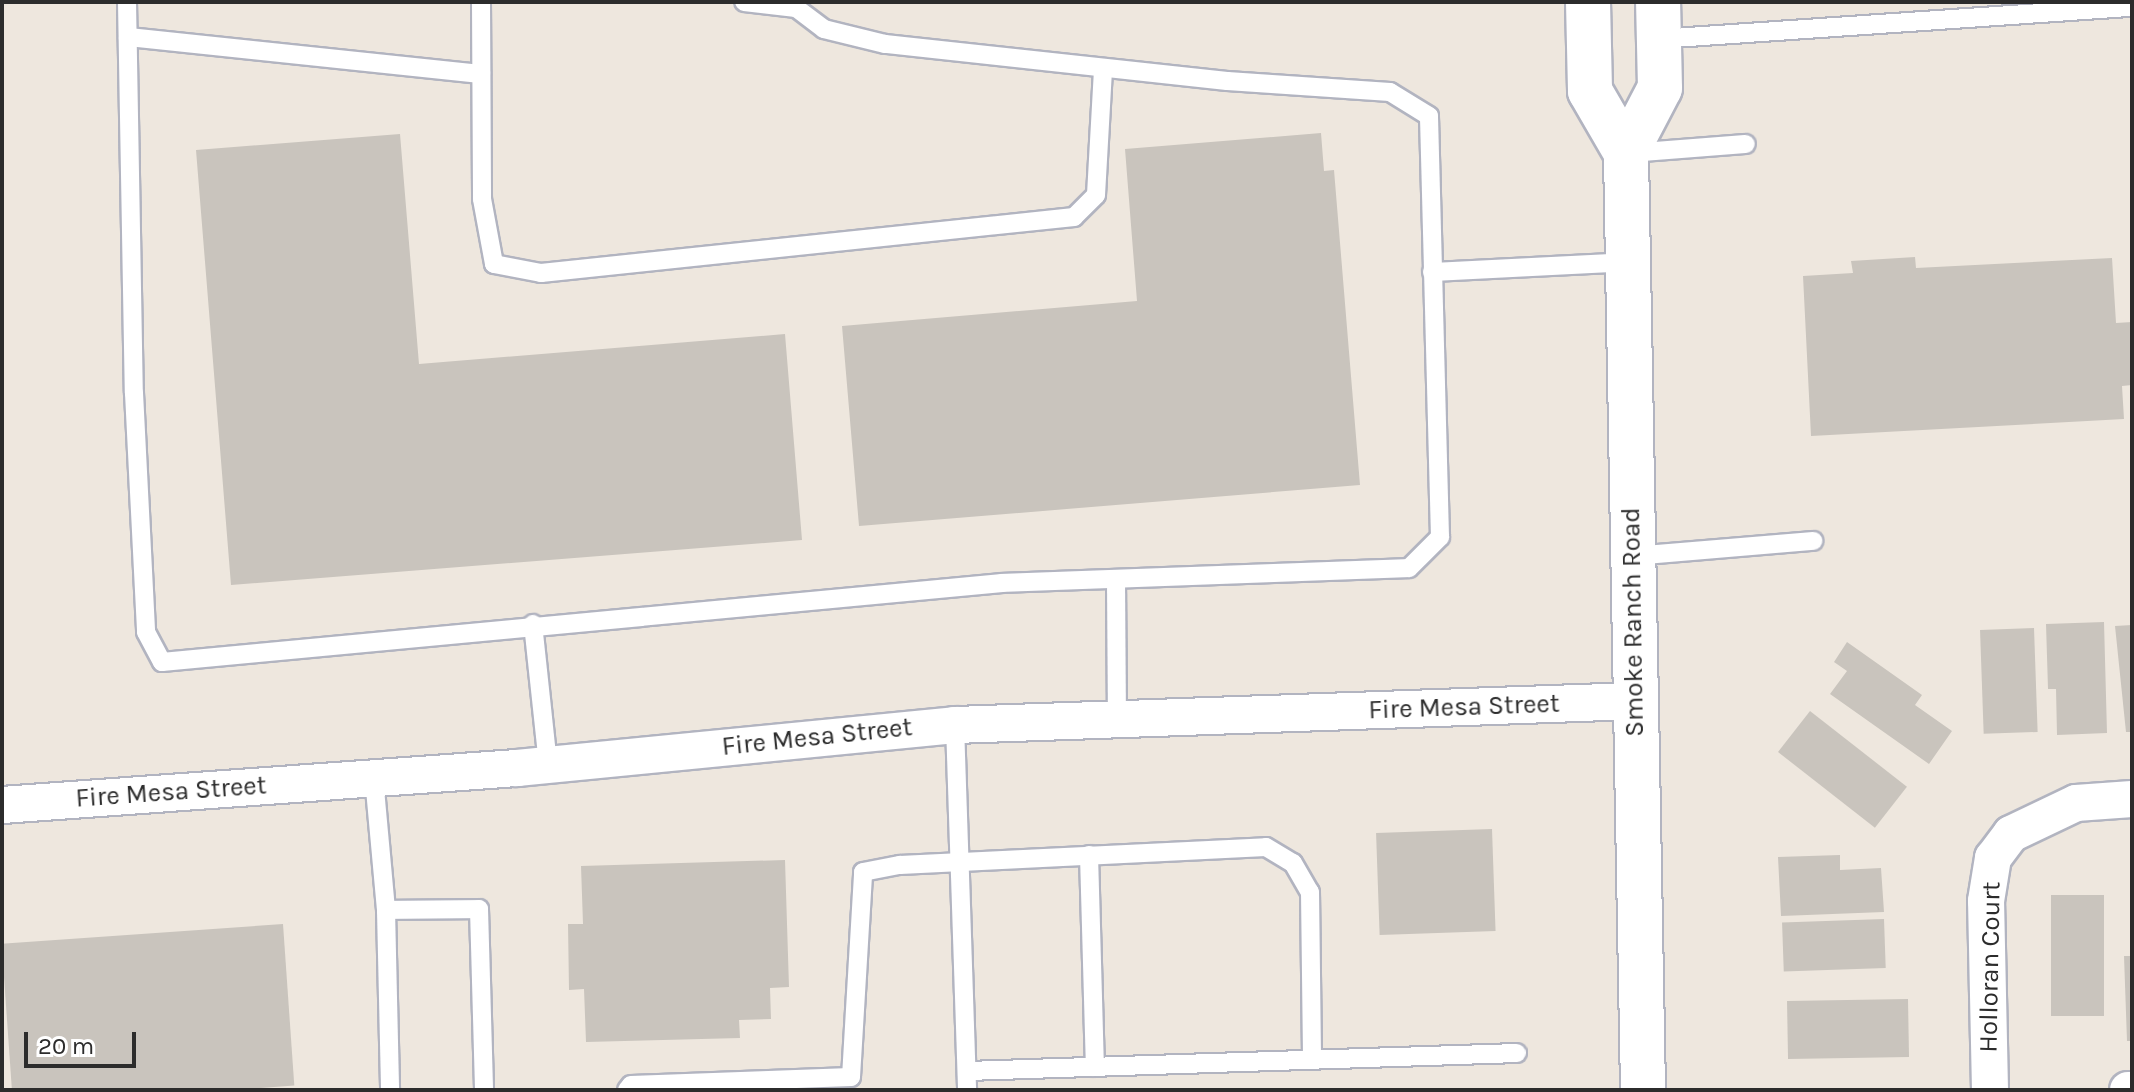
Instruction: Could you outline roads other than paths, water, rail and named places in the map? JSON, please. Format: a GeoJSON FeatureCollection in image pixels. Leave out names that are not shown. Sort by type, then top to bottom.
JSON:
{"type":"FeatureCollection","features":[{"type":"Feature","properties":{"kind":"main road","name":"Smoke Ranch Road"},"geometry":{"type":"LineString","coordinates":[[1588,2],[1590,91],[1626,153]]}},
{"type":"Feature","properties":{"kind":"main road","name":"Smoke Ranch Road"},"geometry":{"type":"LineString","coordinates":[[1643,1090],[1626,153],[1660,88],[1658,20]]}},
{"type":"Feature","properties":{"kind":"street","name":"Fire Mesa Street"},"geometry":{"type":"LineString","coordinates":[[2,805],[548,765],[955,725],[1634,701]]}},
{"type":"Feature","properties":{"kind":"street","name":"Holloran Court"},"geometry":{"type":"LineString","coordinates":[[1990,1090],[1986,901],[1993,858],[2011,834],[2076,803],[2132,799]]}},
{"type":"Feature","properties":{"kind":"lane"},"geometry":{"type":"LineString","coordinates":[[127,2],[134,393],[146,632],[162,662],[533,624],[1002,583],[1409,568],[1440,537],[1429,116],[1390,92],[1103,68],[885,44],[824,29],[796,8],[744,2]]}},
{"type":"Feature","properties":{"kind":"lane"},"geometry":{"type":"LineString","coordinates":[[481,2],[482,199],[494,264],[541,273],[1074,217],[1096,195],[1103,68]]}},
{"type":"Feature","properties":{"kind":"lane"},"geometry":{"type":"LineString","coordinates":[[1658,20],[2132,7]]}},
{"type":"Feature","properties":{"kind":"lane"},"geometry":{"type":"LineString","coordinates":[[128,37],[481,74]]}},
{"type":"Feature","properties":{"kind":"lane"},"geometry":{"type":"LineString","coordinates":[[1626,153],[1746,144]]}},
{"type":"Feature","properties":{"kind":"lane"},"geometry":{"type":"LineString","coordinates":[[1432,272],[1627,262]]}},
{"type":"Feature","properties":{"kind":"lane"},"geometry":{"type":"LineString","coordinates":[[1632,556],[1813,541]]}},
{"type":"Feature","properties":{"kind":"lane"},"geometry":{"type":"LineString","coordinates":[[1116,579],[1117,719]]}},
{"type":"Feature","properties":{"kind":"lane"},"geometry":{"type":"LineString","coordinates":[[533,624],[548,765]]}},
{"type":"Feature","properties":{"kind":"lane"},"geometry":{"type":"LineString","coordinates":[[955,725],[967,1090]]}},
{"type":"Feature","properties":{"kind":"lane"},"geometry":{"type":"LineString","coordinates":[[374,778],[386,910],[390,1090]]}},
{"type":"Feature","properties":{"kind":"lane"},"geometry":{"type":"LineString","coordinates":[[627,1090],[631,1085],[851,1083],[863,872],[958,863],[1266,847],[1293,863],[1310,892],[1312,1060]]}},
{"type":"Feature","properties":{"kind":"lane"},"geometry":{"type":"LineString","coordinates":[[1089,855],[1095,1067]]}},
{"type":"Feature","properties":{"kind":"lane"},"geometry":{"type":"LineString","coordinates":[[386,910],[479,909],[484,1090]]}},
{"type":"Feature","properties":{"kind":"lane"},"geometry":{"type":"LineString","coordinates":[[967,1071],[1517,1053]]}}]}
